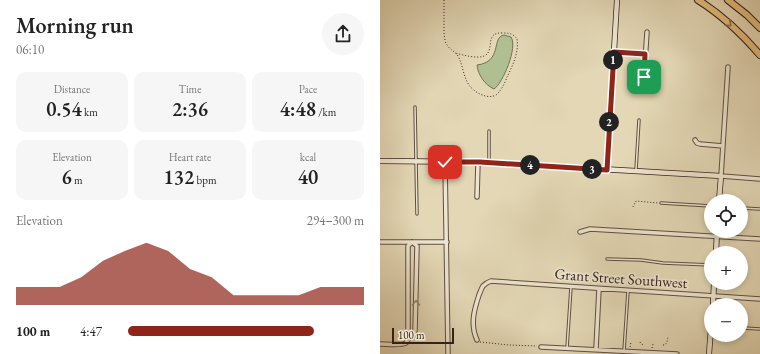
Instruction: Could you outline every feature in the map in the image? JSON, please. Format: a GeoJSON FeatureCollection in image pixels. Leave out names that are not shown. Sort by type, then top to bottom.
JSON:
{"type":"FeatureCollection","features":[{"type":"Feature","properties":{"kind":"highway"},"geometry":{"type":"LineString","coordinates":[[698,0],[728,23],[760,56]]}},
{"type":"Feature","properties":{"kind":"highway"},"geometry":{"type":"LineString","coordinates":[[728,0],[760,28]]}},
{"type":"Feature","properties":{"kind":"street"},"geometry":{"type":"LineString","coordinates":[[607,170],[617,0]]}},
{"type":"Feature","properties":{"kind":"street"},"geometry":{"type":"LineString","coordinates":[[644,77],[647,32]]}},
{"type":"Feature","properties":{"kind":"street"},"geometry":{"type":"LineString","coordinates":[[614,52],[645,54]]}},
{"type":"Feature","properties":{"kind":"street"},"geometry":{"type":"LineString","coordinates":[[720,194],[728,67]]}},
{"type":"Feature","properties":{"kind":"street"},"geometry":{"type":"LineString","coordinates":[[694,140],[700,144],[723,146]]}},
{"type":"Feature","properties":{"kind":"street"},"geometry":{"type":"LineString","coordinates":[[380,161],[478,162],[760,179]]}},
{"type":"Feature","properties":{"kind":"street"},"geometry":{"type":"LineString","coordinates":[[445,162],[448,354]]}},
{"type":"Feature","properties":{"kind":"street"},"geometry":{"type":"LineString","coordinates":[[477,197],[478,162]]}},
{"type":"Feature","properties":{"kind":"street"},"geometry":{"type":"LineString","coordinates":[[580,232],[590,229],[704,233]]}},
{"type":"Feature","properties":{"kind":"street"},"geometry":{"type":"LineString","coordinates":[[748,238],[760,239]]}},
{"type":"Feature","properties":{"kind":"street"},"geometry":{"type":"LineString","coordinates":[[380,242],[447,242]]}},
{"type":"Feature","properties":{"kind":"street"},"geometry":{"type":"LineString","coordinates":[[409,338],[408,246],[412,242]]}},
{"type":"Feature","properties":{"kind":"street"},"geometry":{"type":"LineString","coordinates":[[380,344],[402,344],[415,335],[416,246],[412,242]]}},
{"type":"Feature","properties":{"kind":"street","name":"Grant Street Southwest"},"geometry":{"type":"LineString","coordinates":[[476,340],[473,314],[483,286],[491,281],[760,299]]}},
{"type":"Feature","properties":{"kind":"street"},"geometry":{"type":"LineString","coordinates":[[596,349],[599,289]]}},
{"type":"Feature","properties":{"kind":"street"},"geometry":{"type":"LineString","coordinates":[[713,297],[714,290]]}},
{"type":"Feature","properties":{"kind":"street"},"geometry":{"type":"LineString","coordinates":[[709,354],[710,342]]}},
{"type":"Feature","properties":{"kind":"street"},"geometry":{"type":"LineString","coordinates":[[541,347],[677,354]]}},
{"type":"Feature","properties":{"kind":"lane"},"geometry":{"type":"LineString","coordinates":[[416,107],[415,167],[417,214]]}},
{"type":"Feature","properties":{"kind":"lane"},"geometry":{"type":"LineString","coordinates":[[636,172],[639,120]]}},
{"type":"Feature","properties":{"kind":"lane"},"geometry":{"type":"LineString","coordinates":[[488,163],[490,131]]}},
{"type":"Feature","properties":{"kind":"lane"},"geometry":{"type":"LineString","coordinates":[[661,203],[704,206]]}},
{"type":"Feature","properties":{"kind":"lane"},"geometry":{"type":"LineString","coordinates":[[748,208],[760,209]]}},
{"type":"Feature","properties":{"kind":"lane"},"geometry":{"type":"LineString","coordinates":[[607,259],[704,265]]}},
{"type":"Feature","properties":{"kind":"lane"},"geometry":{"type":"LineString","coordinates":[[567,348],[571,287]]}},
{"type":"Feature","properties":{"kind":"lane"},"geometry":{"type":"LineString","coordinates":[[624,351],[628,291]]}},
{"type":"Feature","properties":{"kind":"lane"},"geometry":{"type":"LineString","coordinates":[[748,328],[760,329]]}},
{"type":"Feature","properties":{"kind":"path"},"geometry":{"type":"LineString","coordinates":[[444,0],[444,39],[448,46],[455,53],[458,56],[469,84],[473,90],[479,94],[491,96],[496,95],[499,91],[510,72],[514,61],[518,47],[517,39],[511,34],[504,32],[497,33],[492,36],[488,51],[484,56],[455,53]]}},
{"type":"Feature","properties":{"kind":"path"},"geometry":{"type":"LineString","coordinates":[[633,207],[636,201],[661,203]]}},
{"type":"Feature","properties":{"kind":"path"},"geometry":{"type":"LineString","coordinates":[[663,345],[667,343],[668,336]]}},
{"type":"Feature","properties":{"kind":"path"},"geometry":{"type":"LineString","coordinates":[[476,340],[484,343],[541,347]]}},
{"type":"Feature","properties":{"kind":"path"},"geometry":{"type":"LineString","coordinates":[[630,347],[631,342]]}},
{"type":"Feature","properties":{"kind":"path"},"geometry":{"type":"LineString","coordinates":[[640,342],[641,344],[644,344]]}},
{"type":"Feature","properties":{"kind":"path"},"geometry":{"type":"LineString","coordinates":[[652,349],[653,344]]}},
{"type":"Feature","properties":{"kind":"green space"},"geometry":{"type":"Polygon","coordinates":[[[504,35],[511,37],[513,48],[505,73],[494,89],[482,79],[477,65],[485,63],[494,55],[498,40],[504,35]]]}},
{"type":"Feature","properties":{"kind":"route"},"geometry":{"type":"LineString","coordinates":[[445,162],[480,162],[607,170],[614,52],[645,54],[644,77]]}}]}
